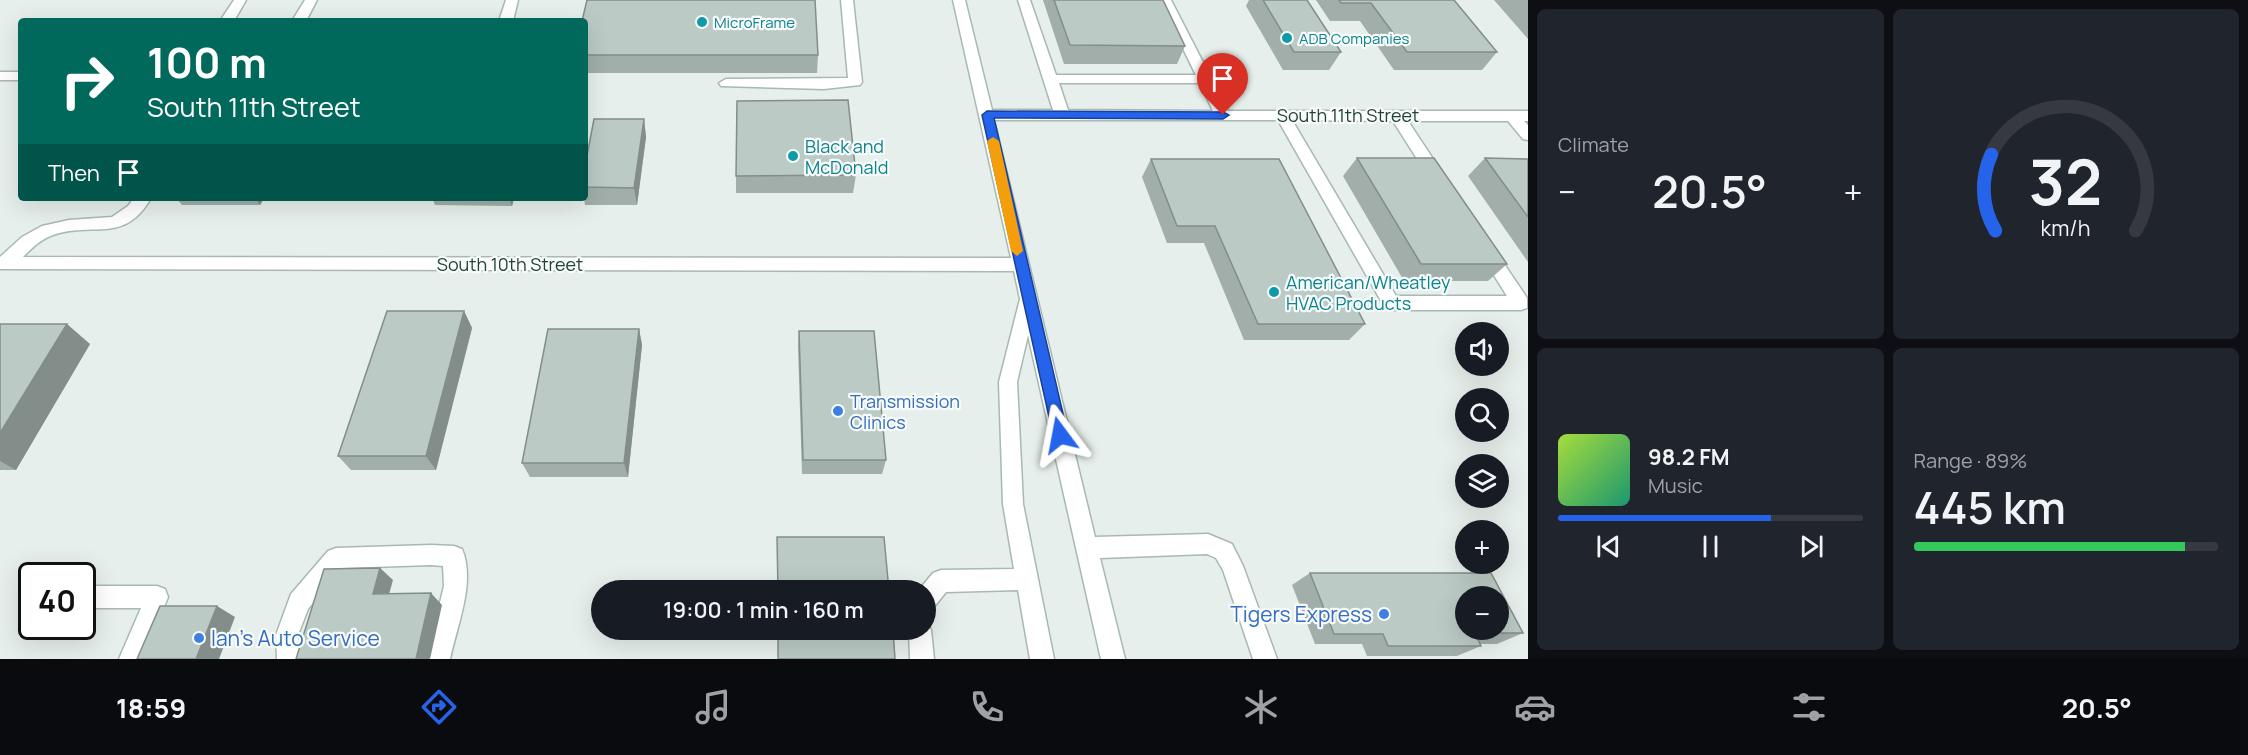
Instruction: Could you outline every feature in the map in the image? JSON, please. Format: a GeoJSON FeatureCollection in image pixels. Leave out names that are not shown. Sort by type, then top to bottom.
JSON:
{"type":"FeatureCollection","features":[{"type":"Feature","properties":{"kind":"street"},"geometry":{"type":"LineString","coordinates":[[229,18],[240,0]]}},
{"type":"Feature","properties":{"kind":"street"},"geometry":{"type":"LineString","coordinates":[[301,18],[311,0]]}},
{"type":"Feature","properties":{"kind":"street"},"geometry":{"type":"LineString","coordinates":[[507,18],[512,0]]}},
{"type":"Feature","properties":{"kind":"street"},"geometry":{"type":"LineString","coordinates":[[726,83],[855,82],[847,0]]}},
{"type":"Feature","properties":{"kind":"street"},"geometry":{"type":"LineString","coordinates":[[959,0],[1113,659]]}},
{"type":"Feature","properties":{"kind":"street"},"geometry":{"type":"LineString","coordinates":[[1024,0],[1062,115]]}},
{"type":"Feature","properties":{"kind":"street"},"geometry":{"type":"LineString","coordinates":[[1165,0],[1223,115]]}},
{"type":"Feature","properties":{"kind":"street"},"geometry":{"type":"LineString","coordinates":[[0,76],[18,76]]}},
{"type":"Feature","properties":{"kind":"street"},"geometry":{"type":"LineString","coordinates":[[1051,80],[1205,79]]}},
{"type":"Feature","properties":{"kind":"street","name":"South 11th Street"},"geometry":{"type":"LineString","coordinates":[[987,115],[1528,116]]}},
{"type":"Feature","properties":{"kind":"street"},"geometry":{"type":"LineString","coordinates":[[1282,116],[1391,303],[1524,303]]}},
{"type":"Feature","properties":{"kind":"street"},"geometry":{"type":"LineString","coordinates":[[1397,116],[1448,193]]}},
{"type":"Feature","properties":{"kind":"street"},"geometry":{"type":"LineString","coordinates":[[1512,116],[1528,135]]}},
{"type":"Feature","properties":{"kind":"street"},"geometry":{"type":"LineString","coordinates":[[3,263],[37,235],[56,228],[117,223],[134,213],[141,201]]}},
{"type":"Feature","properties":{"kind":"street"},"geometry":{"type":"LineString","coordinates":[[1474,233],[1524,303]]}},
{"type":"Feature","properties":{"kind":"street","name":"South 10th Street"},"geometry":{"type":"LineString","coordinates":[[3,263],[1020,265]]}},
{"type":"Feature","properties":{"kind":"street"},"geometry":{"type":"LineString","coordinates":[[1028,298],[1008,382],[1013,504],[1042,659]]}},
{"type":"Feature","properties":{"kind":"street"},"geometry":{"type":"LineString","coordinates":[[1088,548],[1208,544],[1224,551],[1232,566],[1265,659]]}},
{"type":"Feature","properties":{"kind":"street"},"geometry":{"type":"LineString","coordinates":[[289,659],[287,635],[299,602],[336,558],[454,556],[455,586],[438,659]]}},
{"type":"Feature","properties":{"kind":"street"},"geometry":{"type":"LineString","coordinates":[[936,587],[941,581],[1027,579]]}},
{"type":"Feature","properties":{"kind":"street"},"geometry":{"type":"LineString","coordinates":[[96,597],[157,597],[131,659]]}},
{"type":"Feature","properties":{"kind":"street"},"geometry":{"type":"LineString","coordinates":[[921,640],[922,659]]}},
{"type":"Feature","properties":{"kind":"building","name":"MicroFrame"},"geometry":{"type":"Polygon","coordinates":[[[587,0],[815,0],[818,55],[588,55],[588,18],[583,18],[587,0]]]}},
{"type":"Feature","properties":{"kind":"building"},"geometry":{"type":"Polygon","coordinates":[[[1054,0],[1163,0],[1185,46],[1070,45],[1054,0]]]}},
{"type":"Feature","properties":{"kind":"building"},"geometry":{"type":"Polygon","coordinates":[[[1263,0],[1307,0],[1341,52],[1294,52],[1263,0]]]}},
{"type":"Feature","properties":{"kind":"building"},"geometry":{"type":"Polygon","coordinates":[[[1339,0],[1454,0],[1497,52],[1407,52],[1371,3],[1341,3],[1339,0]]]}},
{"type":"Feature","properties":{"kind":"building","name":"Black and McDonald"},"geometry":{"type":"Polygon","coordinates":[[[848,100],[856,175],[736,176],[737,101],[848,100]]]}},
{"type":"Feature","properties":{"kind":"building"},"geometry":{"type":"Polygon","coordinates":[[[594,119],[644,119],[634,188],[588,187],[588,150],[594,119]]]}},
{"type":"Feature","properties":{"kind":"building"},"geometry":{"type":"Polygon","coordinates":[[[1357,158],[1434,158],[1507,264],[1421,264],[1357,158]]]}},
{"type":"Feature","properties":{"kind":"building"},"geometry":{"type":"Polygon","coordinates":[[[1485,158],[1528,159],[1528,217],[1485,158]]]}},
{"type":"Feature","properties":{"kind":"building","name":"American/Wheatley HVAC Products"},"geometry":{"type":"Polygon","coordinates":[[[1151,159],[1279,159],[1365,324],[1258,324],[1215,226],[1177,226],[1151,159]]]}},
{"type":"Feature","properties":{"kind":"building"},"geometry":{"type":"Polygon","coordinates":[[[387,311],[464,311],[426,456],[338,456],[387,311]]]}},
{"type":"Feature","properties":{"kind":"building"},"geometry":{"type":"Polygon","coordinates":[[[0,324],[67,324],[0,433],[0,324]]]}},
{"type":"Feature","properties":{"kind":"building"},"geometry":{"type":"Polygon","coordinates":[[[548,329],[639,329],[624,463],[522,463],[548,329]]]}},
{"type":"Feature","properties":{"kind":"building","name":"Transmission Clinics"},"geometry":{"type":"Polygon","coordinates":[[[799,331],[874,331],[886,460],[803,460],[799,331]]]}},
{"type":"Feature","properties":{"kind":"building"},"geometry":{"type":"Polygon","coordinates":[[[777,537],[884,537],[888,580],[778,580],[777,537]]]}},
{"type":"Feature","properties":{"kind":"building"},"geometry":{"type":"Polygon","coordinates":[[[380,568],[373,594],[431,593],[416,659],[296,659],[324,569],[380,568]]]}},
{"type":"Feature","properties":{"kind":"building","name":"Tigers Express"},"geometry":{"type":"Polygon","coordinates":[[[1310,573],[1492,574],[1498,586],[1455,586],[1455,640],[1478,640],[1481,646],[1388,646],[1383,634],[1334,634],[1310,573]]]}},
{"type":"Feature","properties":{"kind":"building"},"geometry":{"type":"Polygon","coordinates":[[[160,606],[217,606],[196,659],[137,659],[160,606]]]}},
{"type":"Feature","properties":{"kind":"building","name":"Tigers Express"},"geometry":{"type":"Polygon","coordinates":[[[1509,607],[1523,633],[1509,633],[1509,607]]]}},
{"type":"Feature","properties":{"kind":"building"},"geometry":{"type":"Polygon","coordinates":[[[778,640],[894,640],[895,659],[778,659],[778,640]]]}},
{"type":"Feature","properties":{"kind":"slow traffic"},"geometry":{"type":"LineString","coordinates":[[993,141],[1017,251]]}},
{"type":"Feature","properties":{"kind":"place","name":"MicroFrame"},"geometry":{"type":"Point","coordinates":[702,22]}},
{"type":"Feature","properties":{"kind":"place","name":"ADB Companies"},"geometry":{"type":"Point","coordinates":[1287,38]}},
{"type":"Feature","properties":{"kind":"place","name":"Black and McDonald"},"geometry":{"type":"Point","coordinates":[793,156]}},
{"type":"Feature","properties":{"kind":"place","name":"American/Wheatley HVAC Products"},"geometry":{"type":"Point","coordinates":[1274,292]}},
{"type":"Feature","properties":{"kind":"place","name":"Transmission Clinics"},"geometry":{"type":"Point","coordinates":[838,411]}},
{"type":"Feature","properties":{"kind":"place","name":"Tigers Express"},"geometry":{"type":"Point","coordinates":[1384,614]}},
{"type":"Feature","properties":{"kind":"place","name":"Ian's Auto Service"},"geometry":{"type":"Point","coordinates":[199,638]}},
{"type":"Feature","properties":{"kind":"route"},"geometry":{"type":"LineString","coordinates":[[1060,435],[987,115],[1223,115]]}}]}
